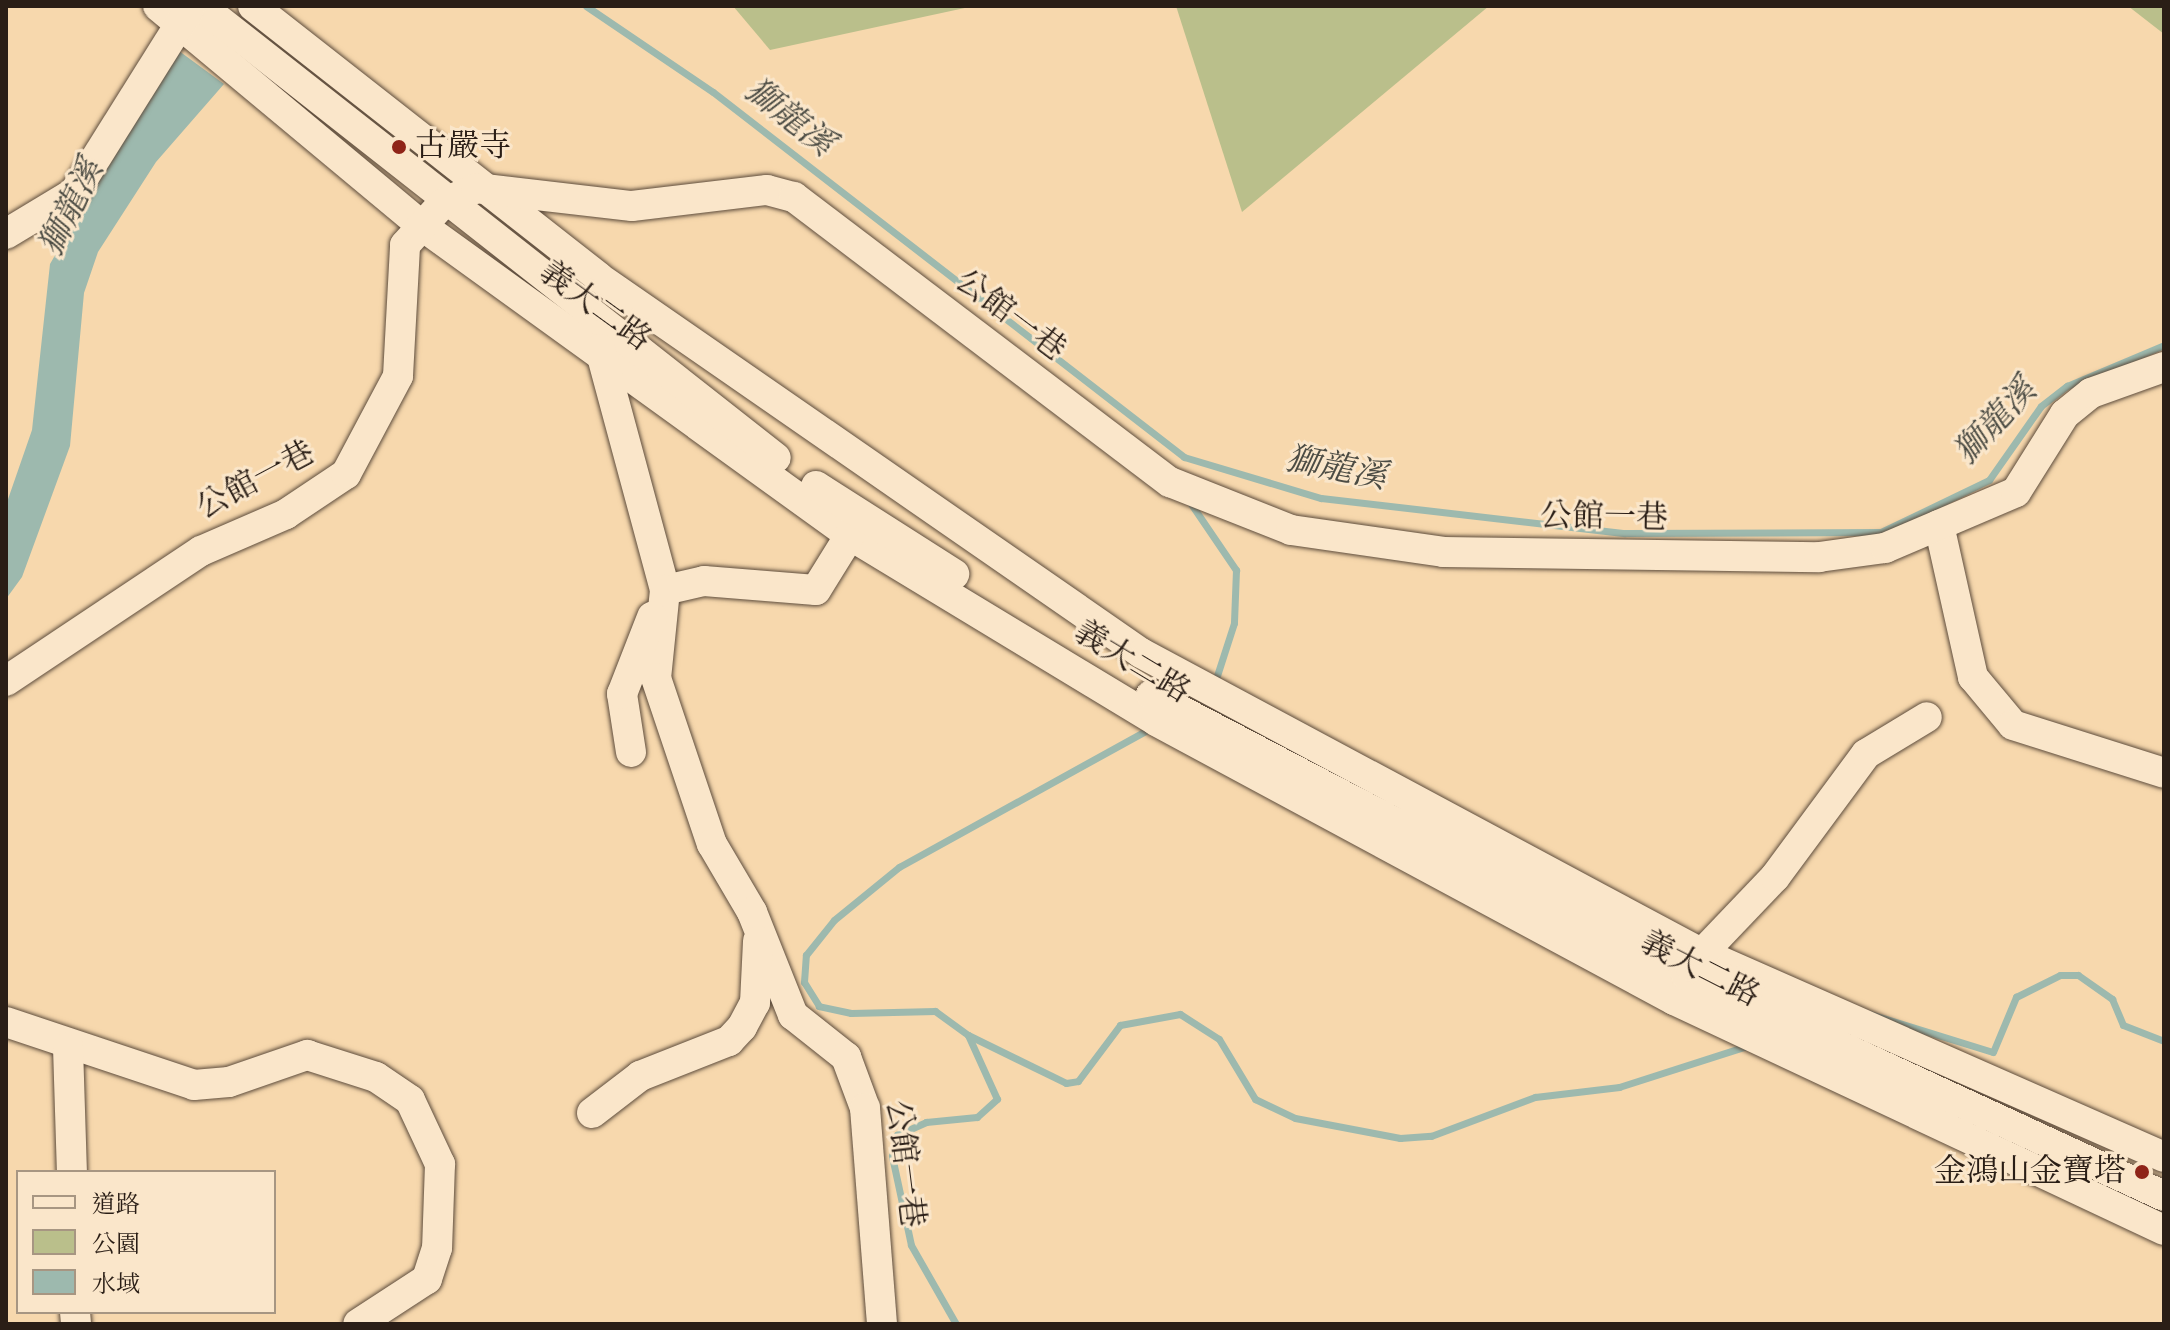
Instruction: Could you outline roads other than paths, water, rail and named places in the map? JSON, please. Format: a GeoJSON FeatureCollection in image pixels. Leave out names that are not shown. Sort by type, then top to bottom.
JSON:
{"type":"FeatureCollection","features":[{"type":"Feature","properties":{"kind":"street","name":"義大二路"},"geometry":{"type":"LineString","coordinates":[[253,6],[476,188],[1141,653],[1686,975],[2164,1196]]}},
{"type":"Feature","properties":{"kind":"street","name":"義大二路"},"geometry":{"type":"LineString","coordinates":[[182,10],[257,70],[443,203],[592,316],[856,527]]}},
{"type":"Feature","properties":{"kind":"street"},"geometry":{"type":"LineString","coordinates":[[6,234],[74,193],[182,10]]}},
{"type":"Feature","properties":{"kind":"street","name":"義大二路"},"geometry":{"type":"LineString","coordinates":[[257,70],[421,225],[601,356],[856,527],[1149,694],[2164,1230]]}},
{"type":"Feature","properties":{"kind":"street","name":"公館一巷"},"geometry":{"type":"LineString","coordinates":[[6,681],[201,551],[286,514],[346,474],[398,376],[405,245],[443,203],[476,188],[632,206],[767,190],[794,197],[1170,482],[1291,530],[1443,552],[1819,557],[1885,548],[2016,492],[2065,414],[2091,393],[2164,367]]}},
{"type":"Feature","properties":{"kind":"street","name":"公館一巷"},"geometry":{"type":"LineString","coordinates":[[592,316],[665,590],[655,644],[660,700],[712,844],[752,912],[793,1015],[846,1057],[865,1108],[882,1324]]}},
{"type":"Feature","properties":{"kind":"street"},"geometry":{"type":"LineString","coordinates":[[1939,525],[1973,677],[2013,725],[2164,773]]}},
{"type":"Feature","properties":{"kind":"street"},"geometry":{"type":"LineString","coordinates":[[631,752],[622,694],[665,590],[704,581],[816,590],[856,527]]}},
{"type":"Feature","properties":{"kind":"street"},"geometry":{"type":"LineString","coordinates":[[1686,975],[1775,877],[1866,754],[1927,717]]}},
{"type":"Feature","properties":{"kind":"street"},"geometry":{"type":"LineString","coordinates":[[592,1113],[640,1076],[729,1041],[742,1027],[758,985],[752,912]]}},
{"type":"Feature","properties":{"kind":"street","name":"義大二路"},"geometry":{"type":"LineString","coordinates":[[1686,975],[2164,1157]]}},
{"type":"Feature","properties":{"kind":"street"},"geometry":{"type":"LineString","coordinates":[[6,1022],[68,1047],[194,1085],[229,1082],[307,1055],[376,1077],[410,1100],[440,1164],[437,1248],[427,1279],[358,1324]]}},
{"type":"Feature","properties":{"kind":"street"},"geometry":{"type":"LineString","coordinates":[[68,1047],[72,1170]]}},
{"type":"Feature","properties":{"kind":"water","name":"獅龍溪"},"geometry":{"type":"Polygon","coordinates":[[[175,48],[224,84],[156,162],[98,252],[84,293],[70,446],[22,577],[6,599],[6,505],[32,430],[50,264],[175,48]]]}},
{"type":"Feature","properties":{"kind":"waterway","name":"獅龍溪"},"geometry":{"type":"LineString","coordinates":[[586,6],[713,92],[1184,457],[1321,498],[1625,533],[1881,532],[1989,480],[2041,406],[2067,386],[2164,345]]}},
{"type":"Feature","properties":{"kind":"waterway"},"geometry":{"type":"LineString","coordinates":[[1185,495],[1236,570],[1234,623],[1214,685]]}},
{"type":"Feature","properties":{"kind":"waterway"},"geometry":{"type":"LineString","coordinates":[[956,1324],[911,1245],[892,1156],[897,1135],[926,1122],[977,1117],[997,1099],[968,1035],[935,1011],[851,1013],[819,1006],[804,982],[806,955],[834,920],[899,867],[1151,728]]}},
{"type":"Feature","properties":{"kind":"waterway"},"geometry":{"type":"LineString","coordinates":[[1857,1010],[1993,1052],[2016,997],[2060,975],[2078,975],[2112,999],[2123,1025],[2164,1041]]}},
{"type":"Feature","properties":{"kind":"waterway"},"geometry":{"type":"LineString","coordinates":[[968,1035],[1066,1083],[1078,1081],[1120,1025],[1180,1014],[1219,1039],[1255,1099],[1295,1118],[1400,1138],[1431,1136],[1535,1097],[1619,1087],[1750,1045]]}},
{"type":"Feature","properties":{"kind":"place","name":"古嚴寺"},"geometry":{"type":"Point","coordinates":[399,147]}},
{"type":"Feature","properties":{"kind":"place","name":"金鴻山金寶塔"},"geometry":{"type":"Point","coordinates":[2142,1172]}}]}
